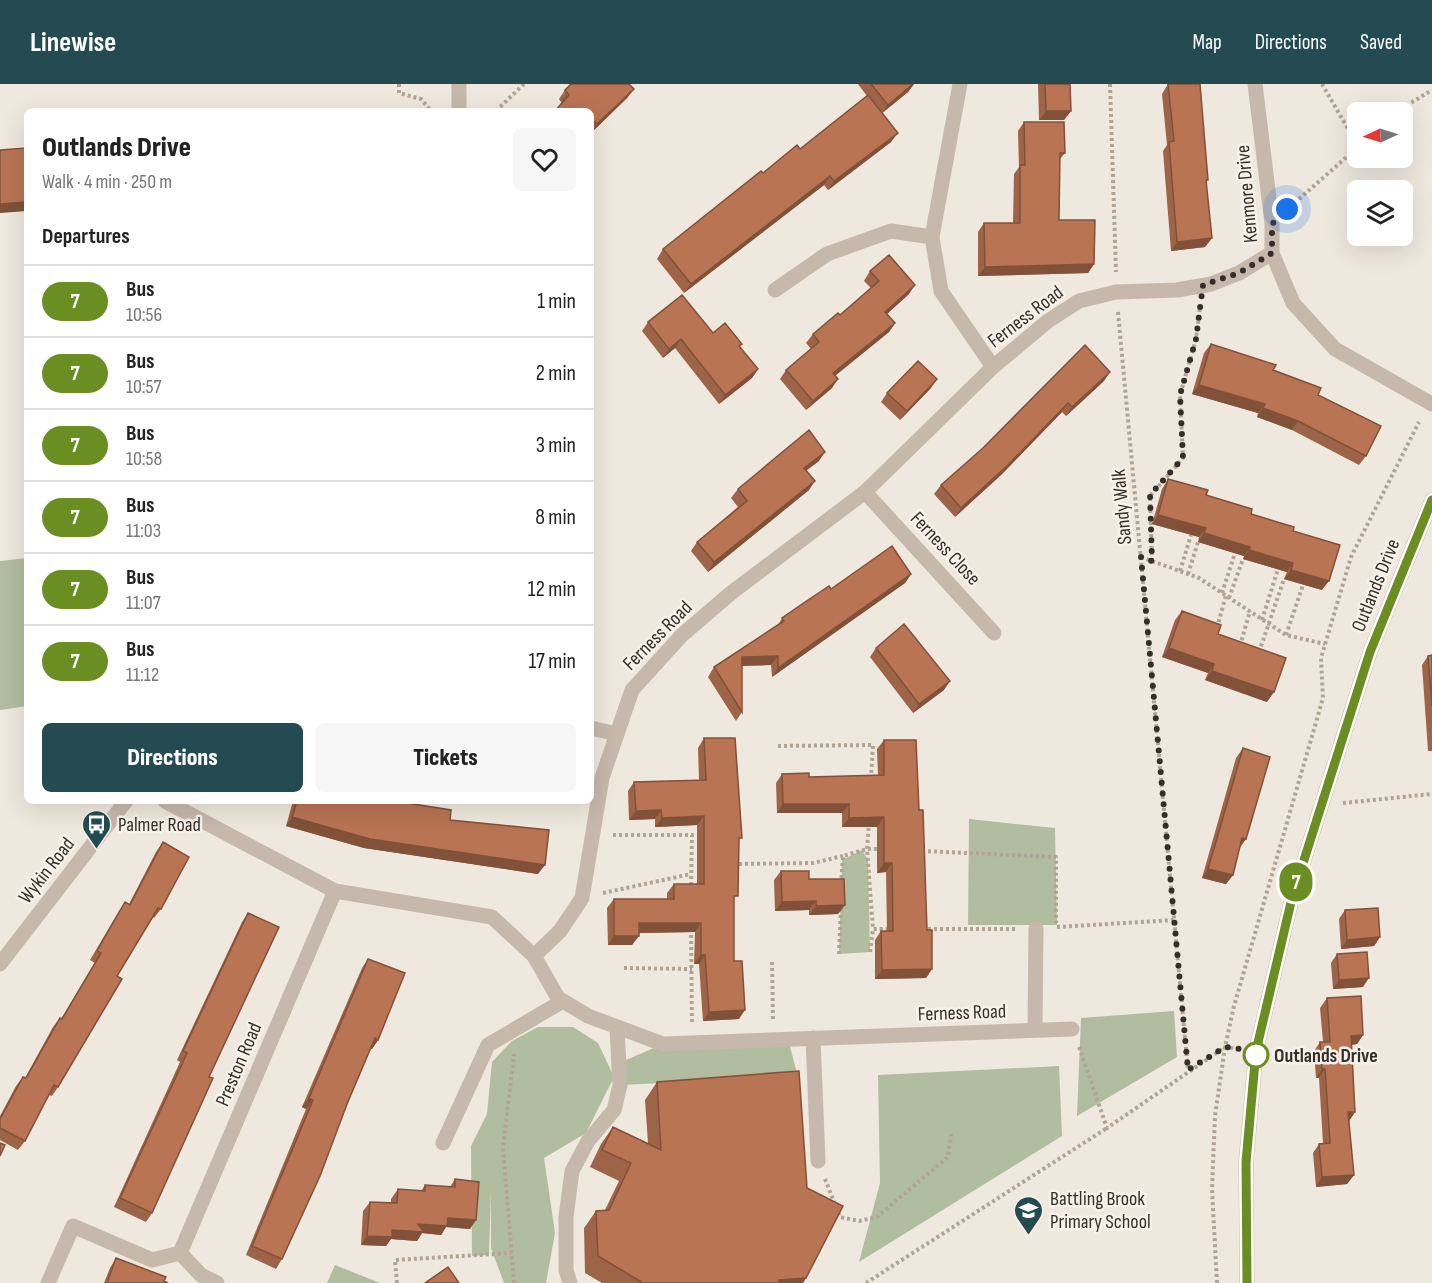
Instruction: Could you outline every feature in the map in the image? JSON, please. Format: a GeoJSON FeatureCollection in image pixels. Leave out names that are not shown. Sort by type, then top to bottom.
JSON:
{"type":"FeatureCollection","features":[{"type":"Feature","properties":{"kind":"street"},"geometry":{"type":"LineString","coordinates":[[459,84],[459,108]]}},
{"type":"Feature","properties":{"kind":"street"},"geometry":{"type":"LineString","coordinates":[[960,84],[933,237],[941,291],[993,367]]}},
{"type":"Feature","properties":{"kind":"street","name":"Kenmore Drive"},"geometry":{"type":"LineString","coordinates":[[1255,84],[1272,224],[1272,253],[1293,303],[1335,349],[1432,404]]}},
{"type":"Feature","properties":{"kind":"street"},"geometry":{"type":"LineString","coordinates":[[775,290],[827,254],[891,231],[933,237]]}},
{"type":"Feature","properties":{"kind":"street","name":"Ferness Road"},"geometry":{"type":"LineString","coordinates":[[1072,1029],[663,1044],[617,1029],[581,1013],[558,998],[534,956],[560,931],[582,898],[602,778],[632,690],[682,635],[731,593],[865,492],[993,367],[1048,321],[1079,300],[1116,292],[1177,290],[1203,285],[1239,273],[1272,253]]}},
{"type":"Feature","properties":{"kind":"street","name":"Ferness Close"},"geometry":{"type":"LineString","coordinates":[[865,492],[994,633]]}},
{"type":"Feature","properties":{"kind":"street","name":"Outlands Drive"},"geometry":{"type":"LineString","coordinates":[[1247,1283],[1246,1162],[1256,1051],[1292,898],[1370,652],[1432,500]]}},
{"type":"Feature","properties":{"kind":"street"},"geometry":{"type":"LineString","coordinates":[[594,729],[617,734]]}},
{"type":"Feature","properties":{"kind":"street","name":"Wykin Road"},"geometry":{"type":"LineString","coordinates":[[0,964],[124,804]]}},
{"type":"Feature","properties":{"kind":"street"},"geometry":{"type":"LineString","coordinates":[[171,804],[335,891],[492,917],[534,956]]}},
{"type":"Feature","properties":{"kind":"street","name":"Preston Road"},"geometry":{"type":"LineString","coordinates":[[180,1253],[335,891]]}},
{"type":"Feature","properties":{"kind":"street"},"geometry":{"type":"LineString","coordinates":[[1035,929],[1035,1030]]}},
{"type":"Feature","properties":{"kind":"street"},"geometry":{"type":"LineString","coordinates":[[443,1143],[488,1045],[563,1001]]}},
{"type":"Feature","properties":{"kind":"street"},"geometry":{"type":"LineString","coordinates":[[570,1283],[566,1270],[566,1249],[572,1171],[588,1141],[614,1110],[620,1085],[617,1029]]}},
{"type":"Feature","properties":{"kind":"street"},"geometry":{"type":"LineString","coordinates":[[813,1038],[818,1161]]}},
{"type":"Feature","properties":{"kind":"street"},"geometry":{"type":"LineString","coordinates":[[48,1283],[73,1226],[152,1260],[180,1253],[201,1275],[217,1283]]}},
{"type":"Feature","properties":{"kind":"path"},"geometry":{"type":"LineString","coordinates":[[399,84],[399,93],[421,99],[428,108]]}},
{"type":"Feature","properties":{"kind":"path"},"geometry":{"type":"LineString","coordinates":[[499,108],[524,84]]}},
{"type":"Feature","properties":{"kind":"path","name":"Sandy Walk"},"geometry":{"type":"LineString","coordinates":[[1110,84],[1116,292],[1188,1070]]}},
{"type":"Feature","properties":{"kind":"path"},"geometry":{"type":"LineString","coordinates":[[1322,84],[1347,128]]}},
{"type":"Feature","properties":{"kind":"path"},"geometry":{"type":"LineString","coordinates":[[1412,102],[1432,90]]}},
{"type":"Feature","properties":{"kind":"path"},"geometry":{"type":"LineString","coordinates":[[1272,224],[1347,157]]}},
{"type":"Feature","properties":{"kind":"path"},"geometry":{"type":"LineString","coordinates":[[1152,561],[1150,495],[1183,458],[1180,395],[1196,339],[1203,285]]}},
{"type":"Feature","properties":{"kind":"path"},"geometry":{"type":"LineString","coordinates":[[1180,571],[1191,535]]}},
{"type":"Feature","properties":{"kind":"path"},"geometry":{"type":"LineString","coordinates":[[1188,574],[1198,542]]}},
{"type":"Feature","properties":{"kind":"path"},"geometry":{"type":"LineString","coordinates":[[1215,634],[1235,553]]}},
{"type":"Feature","properties":{"kind":"path"},"geometry":{"type":"LineString","coordinates":[[1141,557],[1199,578],[1286,635],[1325,644]]}},
{"type":"Feature","properties":{"kind":"path"},"geometry":{"type":"LineString","coordinates":[[1226,595],[1243,559]]}},
{"type":"Feature","properties":{"kind":"path"},"geometry":{"type":"LineString","coordinates":[[1262,620],[1278,569]]}},
{"type":"Feature","properties":{"kind":"path"},"geometry":{"type":"LineString","coordinates":[[1257,659],[1284,579]]}},
{"type":"Feature","properties":{"kind":"path"},"geometry":{"type":"LineString","coordinates":[[1286,635],[1303,585]]}},
{"type":"Feature","properties":{"kind":"path"},"geometry":{"type":"LineString","coordinates":[[1238,653],[1250,611]]}},
{"type":"Feature","properties":{"kind":"path"},"geometry":{"type":"LineString","coordinates":[[778,746],[873,745],[871,780]]}},
{"type":"Feature","properties":{"kind":"path"},"geometry":{"type":"LineString","coordinates":[[1320,806],[1432,794]]}},
{"type":"Feature","properties":{"kind":"path"},"geometry":{"type":"LineString","coordinates":[[869,814],[867,849],[873,928],[870,952]]}},
{"type":"Feature","properties":{"kind":"path"},"geometry":{"type":"LineString","coordinates":[[592,835],[692,835],[691,898]]}},
{"type":"Feature","properties":{"kind":"path"},"geometry":{"type":"LineString","coordinates":[[725,864],[813,863],[867,849],[891,850]]}},
{"type":"Feature","properties":{"kind":"path"},"geometry":{"type":"LineString","coordinates":[[914,851],[1056,858],[1057,927]]}},
{"type":"Feature","properties":{"kind":"path"},"geometry":{"type":"LineString","coordinates":[[839,954],[843,856]]}},
{"type":"Feature","properties":{"kind":"path"},"geometry":{"type":"LineString","coordinates":[[692,864],[703,864]]}},
{"type":"Feature","properties":{"kind":"path"},"geometry":{"type":"LineString","coordinates":[[582,898],[691,874]]}},
{"type":"Feature","properties":{"kind":"path"},"geometry":{"type":"LineString","coordinates":[[919,928],[1035,929],[1174,920]]}},
{"type":"Feature","properties":{"kind":"path"},"geometry":{"type":"LineString","coordinates":[[691,921],[692,1043]]}},
{"type":"Feature","properties":{"kind":"path"},"geometry":{"type":"LineString","coordinates":[[873,928],[896,928]]}},
{"type":"Feature","properties":{"kind":"path"},"geometry":{"type":"LineString","coordinates":[[772,962],[774,1040]]}},
{"type":"Feature","properties":{"kind":"path"},"geometry":{"type":"LineString","coordinates":[[624,968],[692,969]]}},
{"type":"Feature","properties":{"kind":"path"},"geometry":{"type":"LineString","coordinates":[[1072,1029],[1107,1128]]}},
{"type":"Feature","properties":{"kind":"path"},"geometry":{"type":"LineString","coordinates":[[514,1047],[503,1148],[514,1283]]}},
{"type":"Feature","properties":{"kind":"path"},"geometry":{"type":"LineString","coordinates":[[866,1283],[1107,1128],[1188,1070],[1225,1047],[1256,1051]]}},
{"type":"Feature","properties":{"kind":"path"},"geometry":{"type":"LineString","coordinates":[[818,1161],[840,1217],[859,1221],[877,1217],[948,1157],[951,1134]]}},
{"type":"Feature","properties":{"kind":"path"},"geometry":{"type":"LineString","coordinates":[[396,1283],[395,1260],[512,1254]]}},
{"type":"Feature","properties":{"kind":"green space"},"geometry":{"type":"Polygon","coordinates":[[[24,558],[24,706],[0,710],[0,561],[24,558]]]}},
{"type":"Feature","properties":{"kind":"green space"},"geometry":{"type":"Polygon","coordinates":[[[969,819],[1055,828],[1057,925],[968,925],[969,819]]]}},
{"type":"Feature","properties":{"kind":"green space"},"geometry":{"type":"Polygon","coordinates":[[[862,850],[868,860],[870,952],[839,954],[842,860],[862,850]]]}},
{"type":"Feature","properties":{"kind":"green space"},"geometry":{"type":"Polygon","coordinates":[[[1174,1011],[1177,1057],[1077,1116],[1081,1018],[1174,1011]]]}},
{"type":"Feature","properties":{"kind":"green space"},"geometry":{"type":"Polygon","coordinates":[[[538,1027],[573,1027],[598,1043],[614,1077],[586,1133],[544,1158],[555,1233],[546,1283],[504,1283],[491,1248],[491,1191],[489,1255],[472,1256],[471,1146],[487,1114],[492,1062],[512,1041],[538,1027]]]}},
{"type":"Feature","properties":{"kind":"green space"},"geometry":{"type":"Polygon","coordinates":[[[788,1039],[798,1077],[620,1085],[619,1063],[663,1044],[788,1039]]]}},
{"type":"Feature","properties":{"kind":"green space"},"geometry":{"type":"Polygon","coordinates":[[[1059,1066],[1062,1136],[859,1262],[880,1183],[878,1075],[1059,1066]]]}},
{"type":"Feature","properties":{"kind":"green space"},"geometry":{"type":"Polygon","coordinates":[[[335,1265],[380,1283],[327,1283],[335,1265]]]}},
{"type":"Feature","properties":{"kind":"building"},"geometry":{"type":"Polygon","coordinates":[[[571,84],[629,84],[634,89],[597,124],[594,121],[594,108],[558,108],[569,95],[565,90],[571,84]]]}},
{"type":"Feature","properties":{"kind":"building"},"geometry":{"type":"Polygon","coordinates":[[[871,84],[913,84],[888,105],[871,84]]]}},
{"type":"Feature","properties":{"kind":"building"},"geometry":{"type":"Polygon","coordinates":[[[1045,84],[1070,84],[1071,111],[1046,111],[1045,84]]]}},
{"type":"Feature","properties":{"kind":"building"},"geometry":{"type":"Polygon","coordinates":[[[1168,84],[1200,84],[1212,238],[1177,242],[1169,142],[1174,141],[1168,84]]]}},
{"type":"Feature","properties":{"kind":"building"},"geometry":{"type":"Polygon","coordinates":[[[868,95],[898,133],[834,181],[830,176],[691,284],[663,249],[761,171],[763,173],[797,145],[800,149],[868,95]]]}},
{"type":"Feature","properties":{"kind":"building"},"geometry":{"type":"Polygon","coordinates":[[[1024,122],[1064,122],[1065,153],[1060,153],[1059,220],[1095,220],[1094,264],[985,267],[984,223],[1020,223],[1020,165],[1025,165],[1024,122]]]}},
{"type":"Feature","properties":{"kind":"building"},"geometry":{"type":"Polygon","coordinates":[[[24,148],[24,202],[0,204],[0,150],[24,148]]]}},
{"type":"Feature","properties":{"kind":"building"},"geometry":{"type":"Polygon","coordinates":[[[889,255],[915,285],[885,312],[895,323],[833,373],[838,379],[813,401],[786,370],[819,342],[813,334],[838,313],[840,315],[879,281],[870,271],[889,255]]]}},
{"type":"Feature","properties":{"kind":"building"},"geometry":{"type":"Polygon","coordinates":[[[682,295],[713,333],[725,323],[742,344],[739,346],[758,369],[725,395],[681,339],[669,349],[648,322],[682,295]]]}},
{"type":"Feature","properties":{"kind":"building"},"geometry":{"type":"Polygon","coordinates":[[[1211,344],[1276,365],[1273,370],[1321,388],[1318,395],[1381,426],[1366,456],[1298,421],[1263,408],[1265,404],[1199,385],[1211,344]]]}},
{"type":"Feature","properties":{"kind":"building"},"geometry":{"type":"Polygon","coordinates":[[[1085,345],[1110,372],[1072,407],[1068,403],[1008,465],[961,508],[941,485],[983,448],[1085,345]]]}},
{"type":"Feature","properties":{"kind":"building"},"geometry":{"type":"Polygon","coordinates":[[[918,361],[937,379],[907,411],[887,393],[918,361]]]}},
{"type":"Feature","properties":{"kind":"building"},"geometry":{"type":"Polygon","coordinates":[[[809,430],[825,452],[804,468],[815,481],[714,562],[697,542],[747,501],[738,489],[809,430]]]}},
{"type":"Feature","properties":{"kind":"building"},"geometry":{"type":"Polygon","coordinates":[[[1168,479],[1208,490],[1206,495],[1252,509],[1251,514],[1294,527],[1293,531],[1340,545],[1329,581],[1291,570],[1293,563],[1204,533],[1206,528],[1158,515],[1168,479]]]}},
{"type":"Feature","properties":{"kind":"building"},"geometry":{"type":"Polygon","coordinates":[[[892,546],[911,574],[778,668],[778,656],[742,657],[742,712],[714,667],[784,621],[782,618],[805,602],[829,586],[831,589],[892,546]]]}},
{"type":"Feature","properties":{"kind":"building"},"geometry":{"type":"Polygon","coordinates":[[[1182,611],[1221,625],[1218,634],[1286,658],[1274,692],[1212,671],[1214,664],[1169,648],[1182,611]]]}},
{"type":"Feature","properties":{"kind":"building"},"geometry":{"type":"Polygon","coordinates":[[[904,624],[950,681],[919,704],[876,648],[904,624]]]}},
{"type":"Feature","properties":{"kind":"building"},"geometry":{"type":"Polygon","coordinates":[[[1432,655],[1432,706],[1428,656],[1432,655]]]}},
{"type":"Feature","properties":{"kind":"building"},"geometry":{"type":"Polygon","coordinates":[[[704,738],[735,738],[742,838],[739,838],[738,896],[734,896],[734,961],[742,961],[745,1010],[709,1012],[705,955],[701,955],[701,923],[639,923],[639,936],[614,936],[614,899],[674,899],[674,884],[704,884],[704,816],[662,818],[661,810],[636,811],[634,782],[706,780],[704,738]]]}},
{"type":"Feature","properties":{"kind":"building"},"geometry":{"type":"Polygon","coordinates":[[[884,740],[916,740],[919,810],[923,810],[927,930],[932,930],[932,969],[882,970],[881,931],[893,931],[892,863],[884,863],[884,817],[849,818],[849,804],[783,804],[782,774],[809,773],[809,777],[884,775],[884,740]]]}},
{"type":"Feature","properties":{"kind":"building"},"geometry":{"type":"Polygon","coordinates":[[[1243,748],[1270,757],[1246,839],[1242,838],[1233,875],[1208,869],[1243,748]]]}},
{"type":"Feature","properties":{"kind":"building"},"geometry":{"type":"Polygon","coordinates":[[[296,804],[413,804],[451,810],[450,820],[549,830],[545,865],[370,839],[292,817],[296,804]]]}},
{"type":"Feature","properties":{"kind":"building"},"geometry":{"type":"Polygon","coordinates":[[[163,842],[189,857],[161,909],[158,908],[117,976],[122,979],[58,1087],[54,1085],[25,1141],[0,1128],[0,1119],[23,1077],[26,1078],[101,953],[97,951],[125,902],[130,905],[163,842]]]}},
{"type":"Feature","properties":{"kind":"building"},"geometry":{"type":"Polygon","coordinates":[[[781,871],[809,871],[809,879],[844,879],[845,905],[816,906],[816,901],[782,902],[781,871]]]}},
{"type":"Feature","properties":{"kind":"building"},"geometry":{"type":"Polygon","coordinates":[[[1378,908],[1380,937],[1347,940],[1345,910],[1378,908]]]}},
{"type":"Feature","properties":{"kind":"building"},"geometry":{"type":"Polygon","coordinates":[[[248,913],[279,927],[209,1077],[213,1078],[152,1213],[120,1198],[187,1053],[183,1051],[248,913]]]}},
{"type":"Feature","properties":{"kind":"building"},"geometry":{"type":"Polygon","coordinates":[[[1367,952],[1369,978],[1339,980],[1337,954],[1367,952]]]}},
{"type":"Feature","properties":{"kind":"building"},"geometry":{"type":"Polygon","coordinates":[[[368,959],[405,973],[378,1040],[375,1038],[347,1104],[320,1176],[282,1259],[252,1246],[313,1100],[309,1098],[368,959]]]}},
{"type":"Feature","properties":{"kind":"building"},"geometry":{"type":"Polygon","coordinates":[[[1361,996],[1363,1035],[1351,1036],[1355,1112],[1348,1112],[1354,1175],[1322,1177],[1319,1144],[1330,1143],[1325,1069],[1322,1069],[1320,1042],[1330,1042],[1327,998],[1361,996]]]}},
{"type":"Feature","properties":{"kind":"building"},"geometry":{"type":"Polygon","coordinates":[[[799,1071],[807,1188],[843,1206],[806,1278],[779,1280],[779,1283],[643,1283],[598,1256],[596,1211],[609,1210],[631,1163],[602,1150],[613,1127],[661,1150],[657,1082],[799,1071]]]}},
{"type":"Feature","properties":{"kind":"building"},"geometry":{"type":"Polygon","coordinates":[[[0,1143],[5,1145],[0,1156],[0,1143]]]}},
{"type":"Feature","properties":{"kind":"building"},"geometry":{"type":"Polygon","coordinates":[[[455,1179],[479,1182],[476,1220],[448,1218],[447,1226],[418,1224],[424,1232],[392,1230],[392,1237],[367,1236],[370,1202],[397,1203],[398,1189],[425,1191],[425,1185],[455,1187],[455,1179]]]}},
{"type":"Feature","properties":{"kind":"building"},"geometry":{"type":"Polygon","coordinates":[[[116,1258],[166,1277],[164,1281],[168,1283],[107,1283],[116,1258]]]}},
{"type":"Feature","properties":{"kind":"building"},"geometry":{"type":"Polygon","coordinates":[[[448,1267],[459,1283],[425,1283],[448,1267]]]}},
{"type":"Feature","properties":{"kind":"bus line","name":"7"},"geometry":{"type":"LineString","coordinates":[[1247,1283],[1246,1162],[1256,1051],[1292,898],[1370,652],[1432,500]]}},
{"type":"Feature","properties":{"kind":"place","name":"Palmer Road"},"geometry":{"type":"Point","coordinates":[97,850]}},
{"type":"Feature","properties":{"kind":"place","name":"Outlands Drive"},"geometry":{"type":"Point","coordinates":[1256,1055]}},
{"type":"Feature","properties":{"kind":"place","name":"Battling Brook Primary School"},"geometry":{"type":"Point","coordinates":[1029,1236]}},
{"type":"Feature","properties":{"kind":"route"},"geometry":{"type":"LineString","coordinates":[[1256,1055],[1256,1051],[1225,1047],[1188,1070],[1141,557],[1152,561],[1150,495],[1183,458],[1180,395],[1196,339],[1203,285],[1239,273],[1272,253],[1272,224],[1287,209]]}}]}
